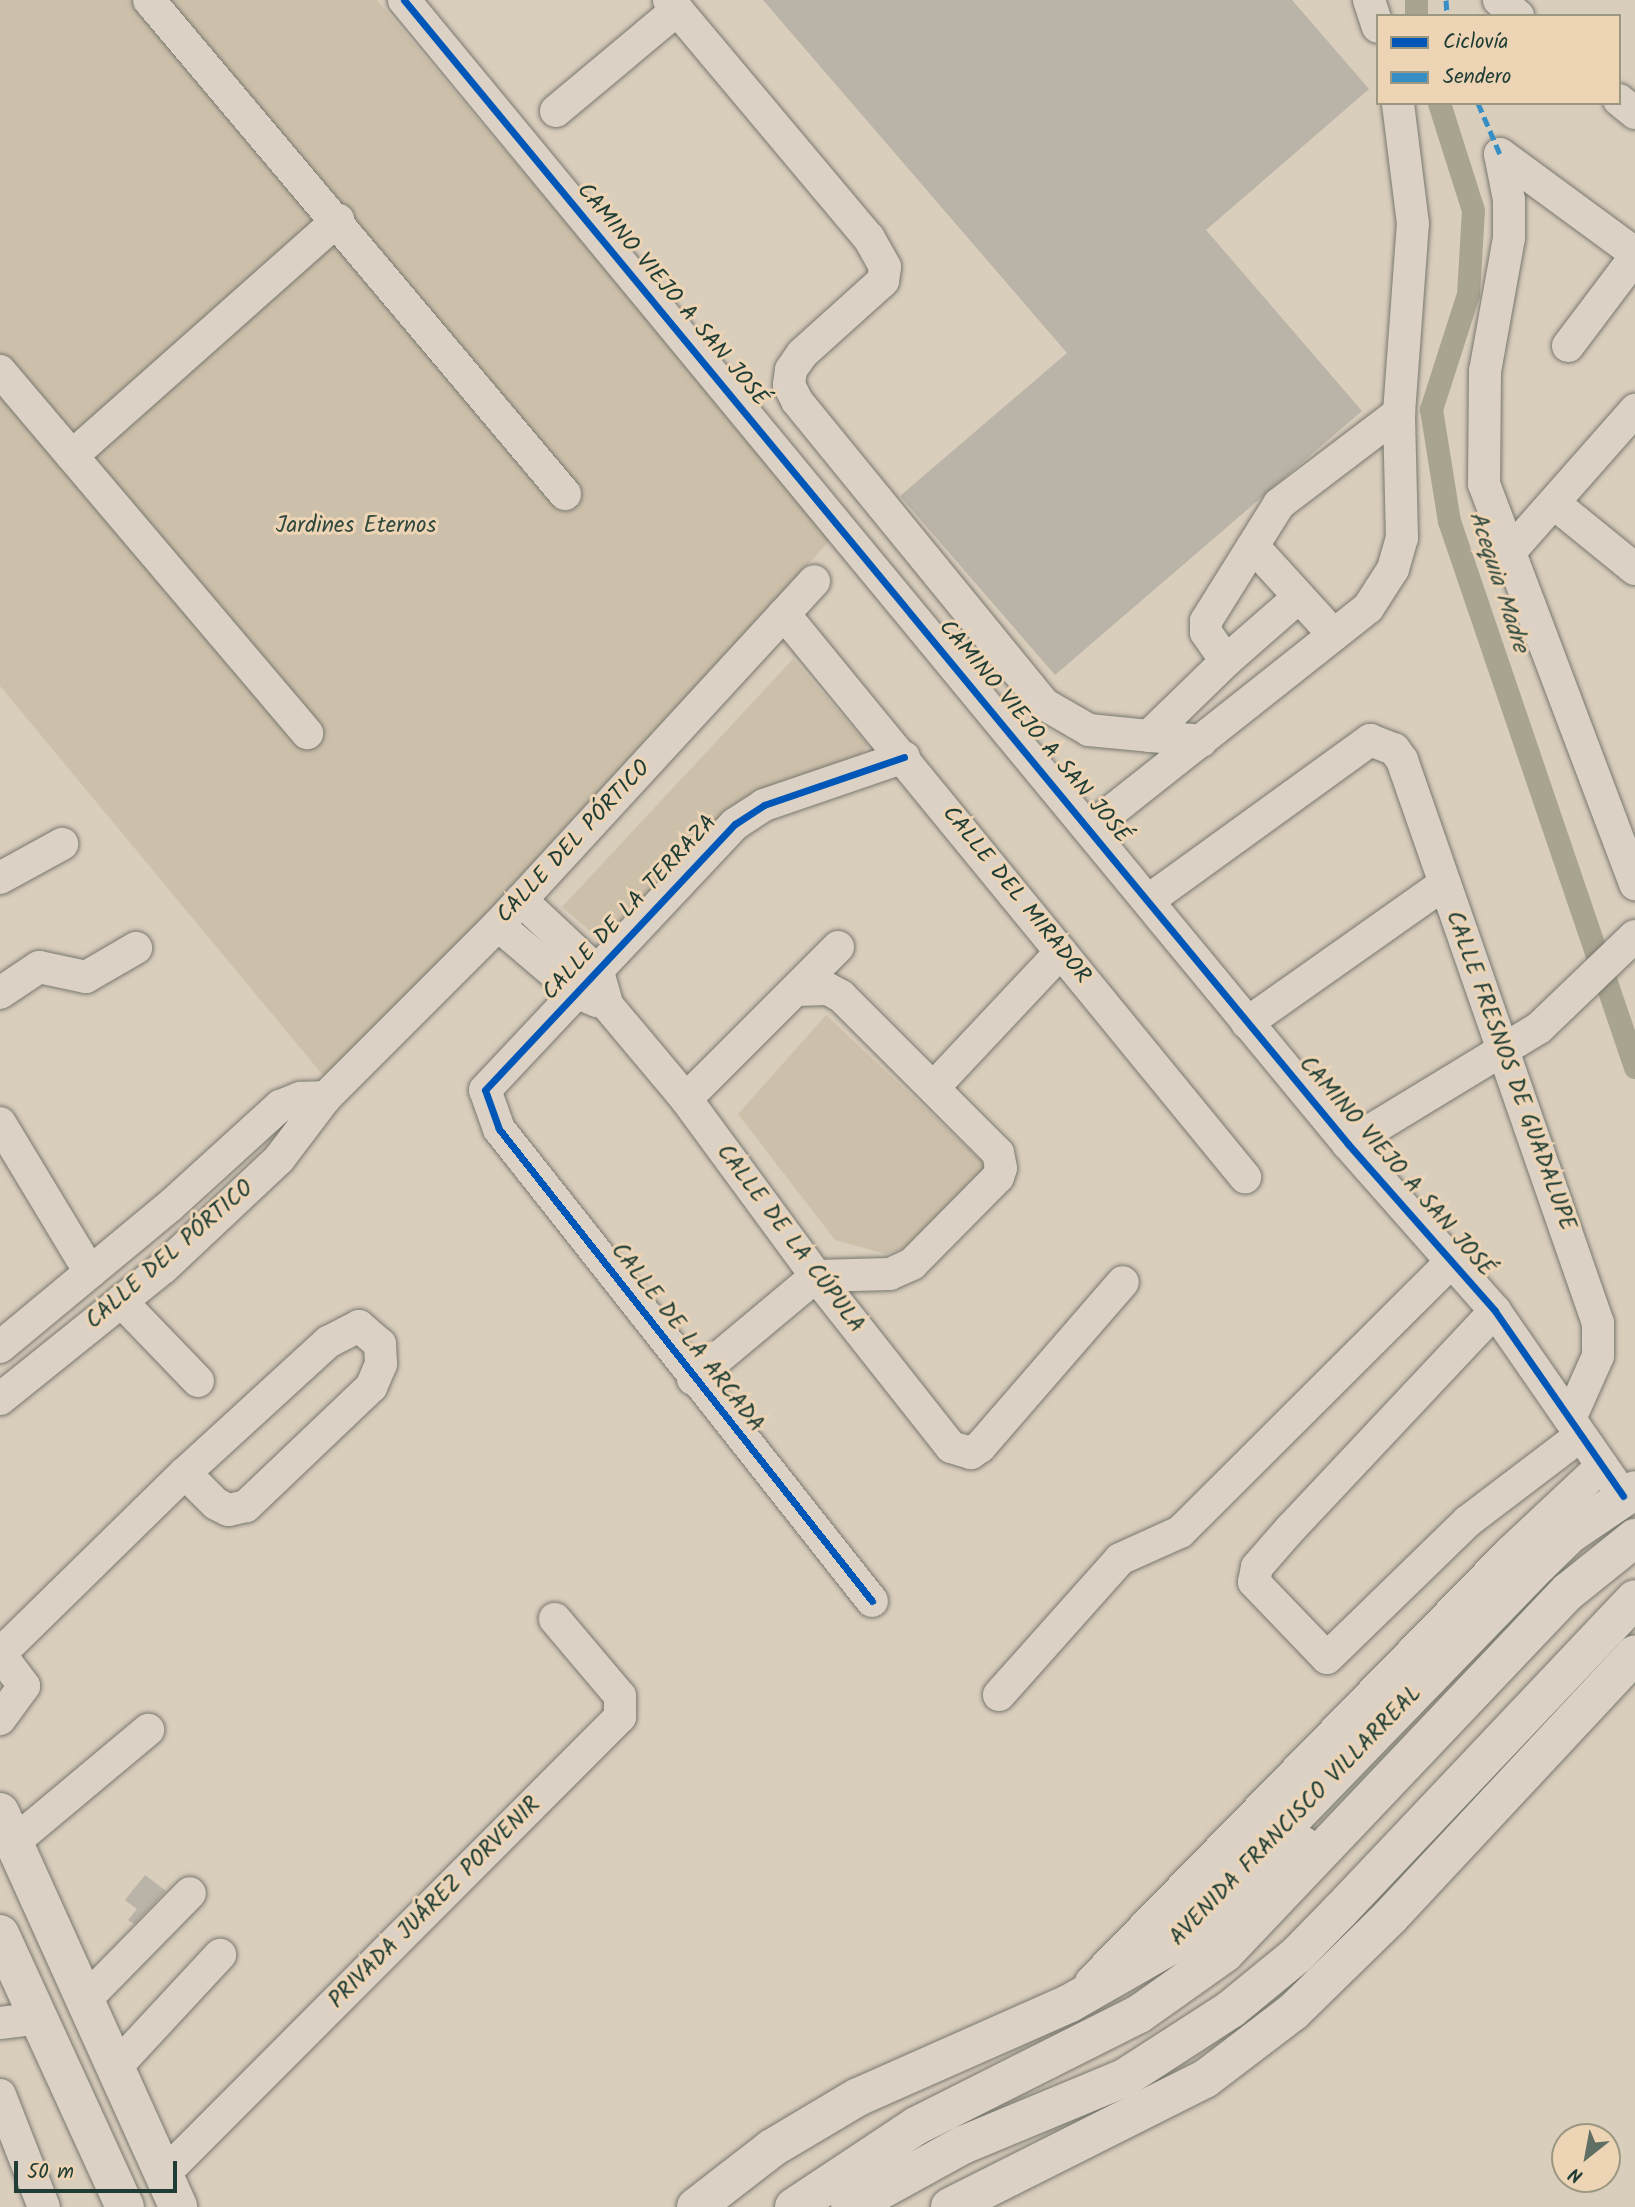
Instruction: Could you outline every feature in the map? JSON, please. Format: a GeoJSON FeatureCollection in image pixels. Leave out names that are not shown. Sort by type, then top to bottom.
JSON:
{"type":"FeatureCollection","features":[{"type":"Feature","properties":{"kind":"main road","name":"AVENIDA FRANCISCO VILLARREAL"},"geometry":{"type":"LineString","coordinates":[[696,2207],[772,2148],[858,2097],[1070,2003],[1168,1947],[1620,1484]]}},
{"type":"Feature","properties":{"kind":"main road","name":"AVENIDA FRANCISCO VILLARREAL"},"geometry":{"type":"LineString","coordinates":[[794,2207],[916,2126],[1083,2045],[1183,1985],[1259,1922],[1466,1705],[1569,1591],[1635,1538]]}},
{"type":"Feature","properties":{"kind":"main road"},"geometry":{"type":"LineString","coordinates":[[850,2207],[963,2145],[1126,2077],[1231,2009],[1297,1955],[1635,1599]]}},
{"type":"Feature","properties":{"kind":"main road"},"geometry":{"type":"LineString","coordinates":[[950,2207],[1205,2079],[1293,2012],[1373,1934],[1635,1654]]}},
{"type":"Feature","properties":{"kind":"main road"},"geometry":{"type":"LineString","coordinates":[[1168,1947],[1209,1924],[1466,1705]]}},
{"type":"Feature","properties":{"kind":"main road"},"geometry":{"type":"LineString","coordinates":[[7,1827],[16,1884],[84,2001],[170,2191]]}},
{"type":"Feature","properties":{"kind":"main road"},"geometry":{"type":"LineString","coordinates":[[0,1934],[124,2207]]}},
{"type":"Feature","properties":{"kind":"street"},"geometry":{"type":"LineString","coordinates":[[149,0],[338,220],[565,494]]}},
{"type":"Feature","properties":{"kind":"street","name":"CAMINO VIEJO A SAN JOSÉ"},"geometry":{"type":"LineString","coordinates":[[404,0],[1149,900],[1247,1023],[1348,1144],[1495,1311],[1575,1427],[1620,1484]]}},
{"type":"Feature","properties":{"kind":"street"},"geometry":{"type":"LineString","coordinates":[[1369,0],[1376,21]]}},
{"type":"Feature","properties":{"kind":"street"},"geometry":{"type":"LineString","coordinates":[[556,111],[673,5],[869,238],[885,267],[883,281],[802,354],[791,370],[789,385],[797,401],[1044,704],[1089,730],[1201,741]]}},
{"type":"Feature","properties":{"kind":"street"},"geometry":{"type":"LineString","coordinates":[[1621,102],[1635,113]]}},
{"type":"Feature","properties":{"kind":"street"},"geometry":{"type":"LineString","coordinates":[[1089,829],[1368,608],[1383,587],[1402,538],[1399,412],[1413,224],[1398,105]]}},
{"type":"Feature","properties":{"kind":"street"},"geometry":{"type":"LineString","coordinates":[[1568,346],[1635,255],[1500,154],[1509,200],[1509,238],[1485,371],[1484,484],[1635,884]]}},
{"type":"Feature","properties":{"kind":"street"},"geometry":{"type":"LineString","coordinates":[[72,456],[338,220]]}},
{"type":"Feature","properties":{"kind":"street"},"geometry":{"type":"LineString","coordinates":[[0,371],[307,733]]}},
{"type":"Feature","properties":{"kind":"street"},"geometry":{"type":"LineString","coordinates":[[1509,553],[1555,504],[1635,410]]}},
{"type":"Feature","properties":{"kind":"street"},"geometry":{"type":"LineString","coordinates":[[1226,662],[1206,632],[1206,621],[1279,504],[1399,412]]}},
{"type":"Feature","properties":{"kind":"street"},"geometry":{"type":"LineString","coordinates":[[1555,504],[1635,569]]}},
{"type":"Feature","properties":{"kind":"street"},"geometry":{"type":"LineString","coordinates":[[1253,546],[1334,635]]}},
{"type":"Feature","properties":{"kind":"street","name":"CALLE DEL PÓRTICO"},"geometry":{"type":"LineString","coordinates":[[0,1399],[121,1301],[279,1159],[326,1097],[498,925],[814,581]]}},
{"type":"Feature","properties":{"kind":"street"},"geometry":{"type":"LineString","coordinates":[[1149,736],[1299,597]]}},
{"type":"Feature","properties":{"kind":"street","name":"CALLE DEL MIRADOR"},"geometry":{"type":"LineString","coordinates":[[784,614],[904,757],[1245,1177]]}},
{"type":"Feature","properties":{"kind":"street","name":"CALLE FRESNOS DE GUADALUPE"},"geometry":{"type":"LineString","coordinates":[[1149,900],[1370,740],[1384,742],[1402,760],[1598,1322],[1598,1356],[1575,1427]]}},
{"type":"Feature","properties":{"kind":"street","name":"CALLE DE LA TERRAZA"},"geometry":{"type":"LineString","coordinates":[[485,1090],[492,1077],[588,983],[709,846],[735,824],[764,804],[904,757]]}},
{"type":"Feature","properties":{"kind":"street"},"geometry":{"type":"LineString","coordinates":[[0,878],[62,844]]}},
{"type":"Feature","properties":{"kind":"street"},"geometry":{"type":"LineString","coordinates":[[1247,1023],[1444,884]]}},
{"type":"Feature","properties":{"kind":"street","name":"CALLE DE LA CÚPULA"},"geometry":{"type":"LineString","coordinates":[[521,900],[685,1099],[816,1276],[951,1447],[971,1453],[981,1447],[1123,1282]]}},
{"type":"Feature","properties":{"kind":"street","name":"CALLE DE LA CÚPULA"},"geometry":{"type":"LineString","coordinates":[[498,925],[588,983]]}},
{"type":"Feature","properties":{"kind":"street"},"geometry":{"type":"LineString","coordinates":[[1348,1144],[1539,1028],[1592,981],[1628,943]]}},
{"type":"Feature","properties":{"kind":"street"},"geometry":{"type":"LineString","coordinates":[[685,1099],[838,947]]}},
{"type":"Feature","properties":{"kind":"street"},"geometry":{"type":"LineString","coordinates":[[0,993],[39,967],[86,977],[136,948]]}},
{"type":"Feature","properties":{"kind":"street"},"geometry":{"type":"LineString","coordinates":[[934,1086],[1061,952]]}},
{"type":"Feature","properties":{"kind":"street"},"geometry":{"type":"LineString","coordinates":[[693,1379],[816,1276],[890,1274],[912,1264],[998,1177],[998,1153],[934,1086],[841,996],[828,989],[797,990]]}},
{"type":"Feature","properties":{"kind":"street","name":"CALLE DE LA ARCADA"},"geometry":{"type":"LineString","coordinates":[[485,1090],[499,1129],[693,1379],[872,1601]]}},
{"type":"Feature","properties":{"kind":"street","name":"CALLE DEL PÓRTICO"},"geometry":{"type":"LineString","coordinates":[[0,1347],[170,1206],[280,1106],[300,1098],[326,1097]]}},
{"type":"Feature","properties":{"kind":"street"},"geometry":{"type":"LineString","coordinates":[[0,1123],[90,1272]]}},
{"type":"Feature","properties":{"kind":"street"},"geometry":{"type":"LineString","coordinates":[[999,1695],[1120,1559],[1180,1532],[1452,1261]]}},
{"type":"Feature","properties":{"kind":"street"},"geometry":{"type":"LineString","coordinates":[[121,1301],[198,1381]]}},
{"type":"Feature","properties":{"kind":"street"},"geometry":{"type":"LineString","coordinates":[[1495,1311],[1290,1528],[1257,1567],[1254,1582],[1327,1658],[1468,1521],[1575,1427]]}},
{"type":"Feature","properties":{"kind":"street"},"geometry":{"type":"LineString","coordinates":[[0,1719],[24,1686],[1,1654],[185,1473],[328,1342],[359,1326],[380,1344],[382,1364],[371,1387],[246,1506],[228,1510],[216,1504],[185,1473]]}},
{"type":"Feature","properties":{"kind":"street"},"geometry":{"type":"LineString","coordinates":[[1070,2003],[1490,1571],[1620,1484]]}},
{"type":"Feature","properties":{"kind":"street","name":"PRIVADA JUÁREZ PORVENIR"},"geometry":{"type":"LineString","coordinates":[[170,2191],[620,1717],[620,1696],[555,1619]]}},
{"type":"Feature","properties":{"kind":"street"},"geometry":{"type":"LineString","coordinates":[[7,1827],[148,1730]]}},
{"type":"Feature","properties":{"kind":"street"},"geometry":{"type":"LineString","coordinates":[[84,2001],[190,1893]]}},
{"type":"Feature","properties":{"kind":"street"},"geometry":{"type":"LineString","coordinates":[[114,2069],[220,1955]]}},
{"type":"Feature","properties":{"kind":"street"},"geometry":{"type":"LineString","coordinates":[[0,2023],[38,2018]]}},
{"type":"Feature","properties":{"kind":"street"},"geometry":{"type":"LineString","coordinates":[[0,2095],[44,2207]]}},
{"type":"Feature","properties":{"kind":"green space","name":"Jardines Eternos"},"geometry":{"type":"Polygon","coordinates":[[[0,0],[377,0],[833,537],[331,1085],[0,686],[0,0]]]}},
{"type":"Feature","properties":{"kind":"green space"},"geometry":{"type":"Polygon","coordinates":[[[793,659],[868,745],[858,759],[810,772],[754,796],[604,943],[562,907],[793,659]]]}},
{"type":"Feature","properties":{"kind":"green space"},"geometry":{"type":"Polygon","coordinates":[[[826,1015],[991,1170],[929,1240],[886,1254],[835,1240],[738,1114],[826,1015]]]}},
{"type":"Feature","properties":{"kind":"building"},"geometry":{"type":"Polygon","coordinates":[[[763,0],[1292,0],[1369,89],[1206,230],[1362,411],[1055,675],[900,496],[1067,353],[763,0]]]}},
{"type":"Feature","properties":{"kind":"building"},"geometry":{"type":"Polygon","coordinates":[[[145,1875],[166,1891],[134,1924],[128,1920],[137,1909],[125,1900],[145,1875]]]}},
{"type":"Feature","properties":{"kind":"waterway","name":"Acequia Madre"},"geometry":{"type":"LineString","coordinates":[[1416,0],[1416,14]]}},
{"type":"Feature","properties":{"kind":"waterway","name":"Acequia Madre"},"geometry":{"type":"LineString","coordinates":[[1440,105],[1473,210],[1468,294],[1431,409],[1449,521],[1635,1067]]}},
{"type":"Feature","properties":{"kind":"marked path"},"geometry":{"type":"LineString","coordinates":[[1446,0],[1447,14]]}},
{"type":"Feature","properties":{"kind":"marked path"},"geometry":{"type":"LineString","coordinates":[[1479,105],[1500,154]]}},
{"type":"Feature","properties":{"kind":"cycle path"},"geometry":{"type":"LineString","coordinates":[[404,0],[1348,1144],[1495,1311],[1623,1496]]}},
{"type":"Feature","properties":{"kind":"cycle path"},"geometry":{"type":"LineString","coordinates":[[872,1601],[499,1129],[485,1090],[735,824],[764,805],[904,757]]}}]}
